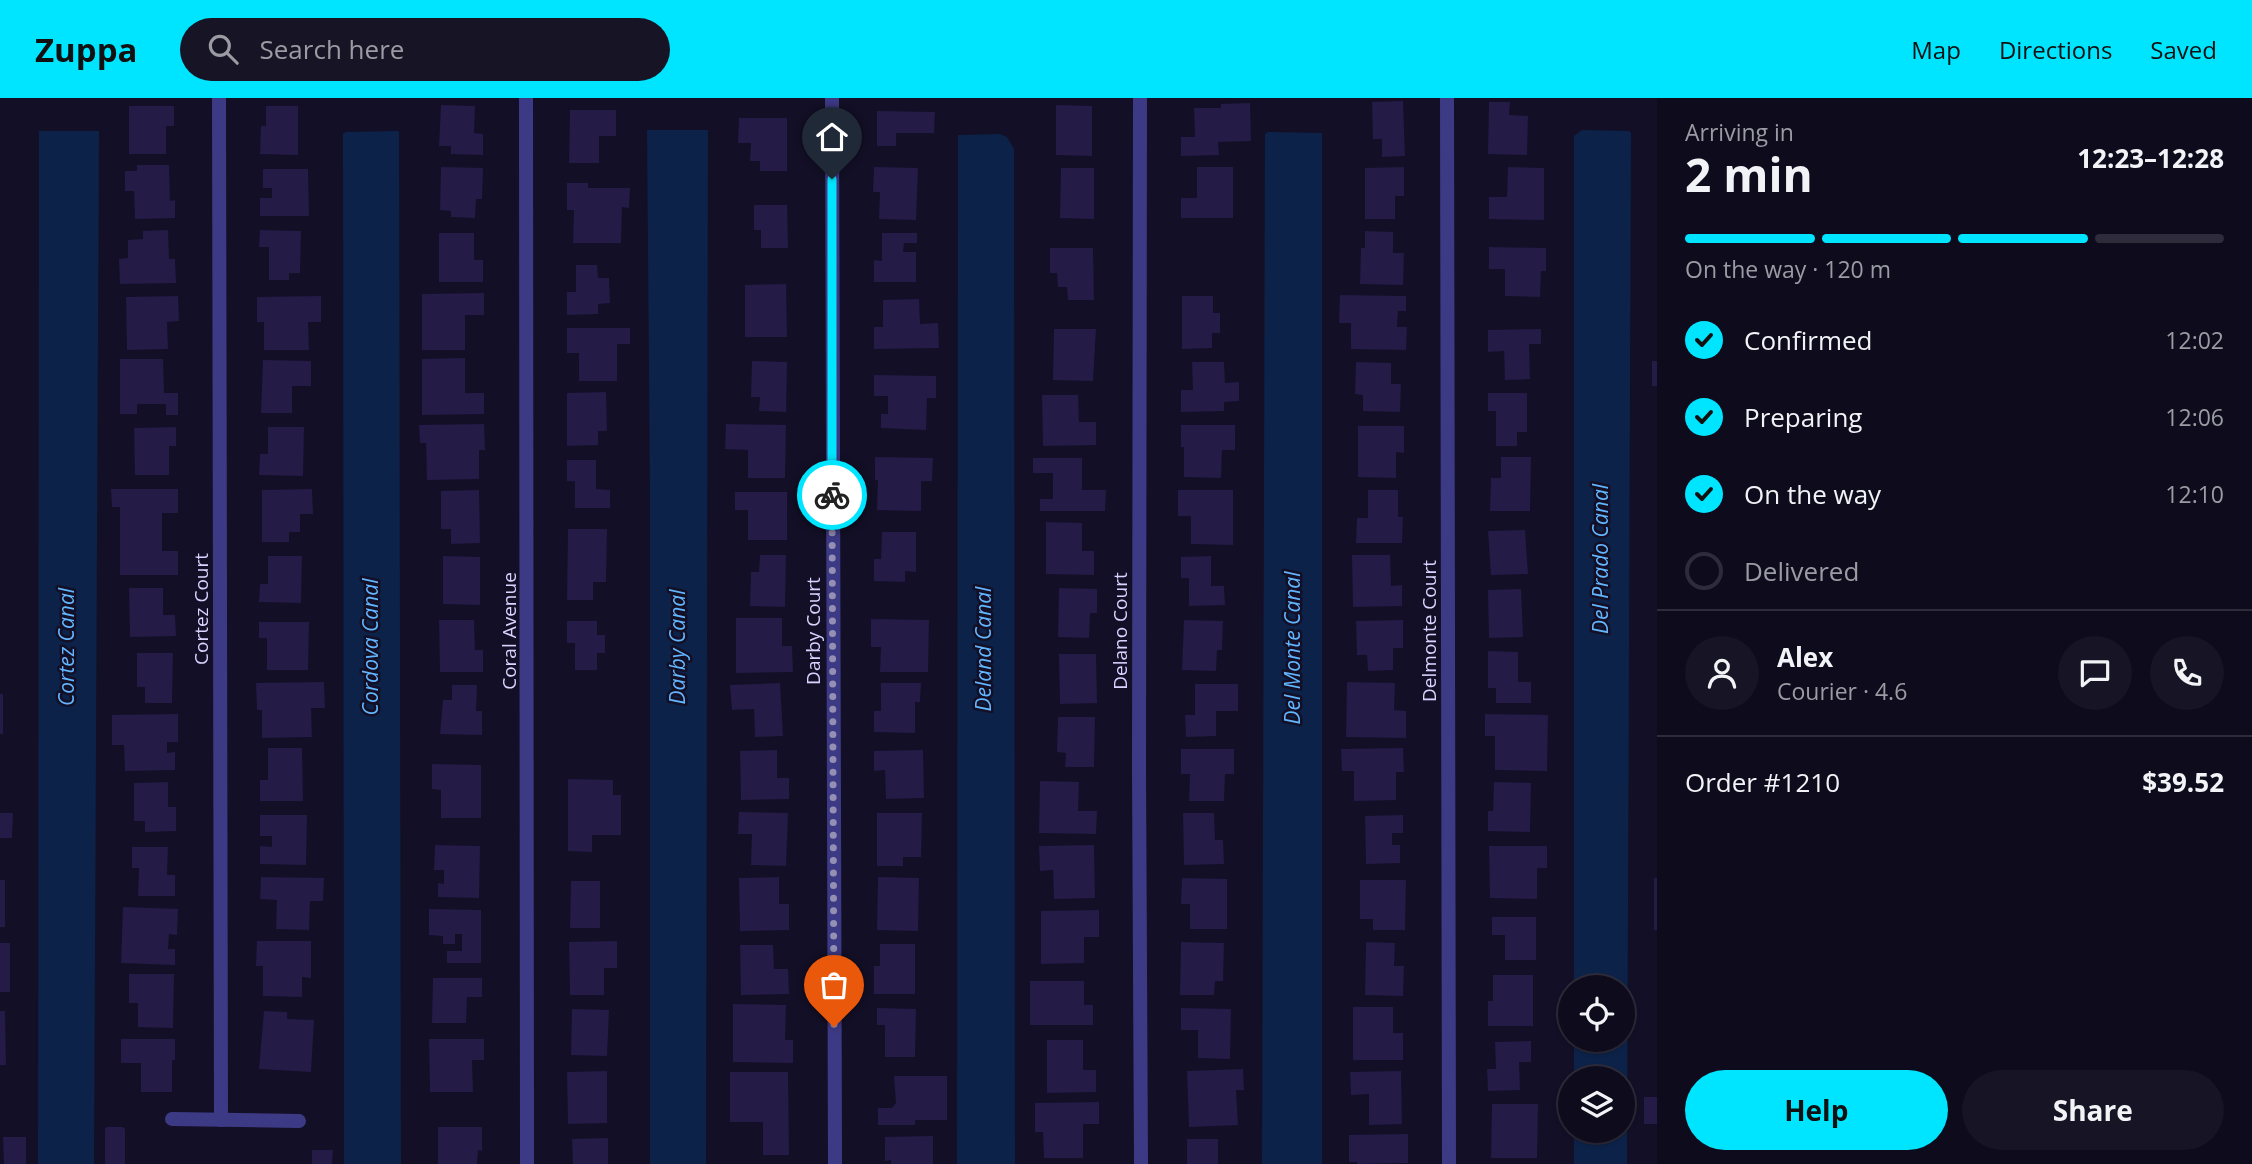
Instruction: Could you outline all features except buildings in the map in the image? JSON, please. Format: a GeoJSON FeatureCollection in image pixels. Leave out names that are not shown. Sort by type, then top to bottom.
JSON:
{"type":"FeatureCollection","features":[{"type":"Feature","properties":{"kind":"street","name":"Cortez Court"},"geometry":{"type":"LineString","coordinates":[[219,98],[221,1120]]}},
{"type":"Feature","properties":{"kind":"street","name":"Coral Avenue"},"geometry":{"type":"LineString","coordinates":[[526,98],[527,1164]]}},
{"type":"Feature","properties":{"kind":"street","name":"Darby Court"},"geometry":{"type":"LineString","coordinates":[[832,98],[835,1164]]}},
{"type":"Feature","properties":{"kind":"street","name":"Delano Court"},"geometry":{"type":"LineString","coordinates":[[1140,98],[1141,1164]]}},
{"type":"Feature","properties":{"kind":"street","name":"Delmonte Court"},"geometry":{"type":"LineString","coordinates":[[1447,98],[1449,1164]]}},
{"type":"Feature","properties":{"kind":"street"},"geometry":{"type":"LineString","coordinates":[[173,1119],[299,1121]]}},
{"type":"Feature","properties":{"kind":"water","name":"Darby Canal"},"geometry":{"type":"Polygon","coordinates":[[[647,130],[708,130],[706,1164],[650,1164],[647,130]]]}},
{"type":"Feature","properties":{"kind":"water","name":"Del Prado Canal"},"geometry":{"type":"Polygon","coordinates":[[[1582,130],[1631,133],[1628,975],[1574,975],[1574,136],[1582,130]]]}},
{"type":"Feature","properties":{"kind":"water","name":"Cortez Canal"},"geometry":{"type":"Polygon","coordinates":[[[39,131],[99,131],[94,1164],[38,1164],[39,131]]]}},
{"type":"Feature","properties":{"kind":"water","name":"Cordova Canal"},"geometry":{"type":"Polygon","coordinates":[[[399,131],[401,1164],[344,1164],[343,134],[399,131]]]}},
{"type":"Feature","properties":{"kind":"water","name":"Del Monte Canal"},"geometry":{"type":"Polygon","coordinates":[[[1322,133],[1322,1164],[1262,1164],[1265,134],[1322,133]]]}},
{"type":"Feature","properties":{"kind":"water","name":"Deland Canal"},"geometry":{"type":"Polygon","coordinates":[[[1000,134],[1007,137],[1014,149],[1015,1164],[957,1164],[958,135],[1000,134]]]}},
{"type":"Feature","properties":{"kind":"water"},"geometry":{"type":"Polygon","coordinates":[[[1574,1052],[1627,1052],[1627,1066],[1574,1066],[1574,1052]]]}},
{"type":"Feature","properties":{"kind":"water"},"geometry":{"type":"Polygon","coordinates":[[[1574,1143],[1627,1143],[1627,1164],[1574,1164],[1574,1143]]]}},
{"type":"Feature","properties":{"kind":"way so far"},"geometry":{"type":"LineString","coordinates":[[832,495],[834,1027]]}},
{"type":"Feature","properties":{"kind":"route"},"geometry":{"type":"LineString","coordinates":[[832,179],[832,495]]}}]}
